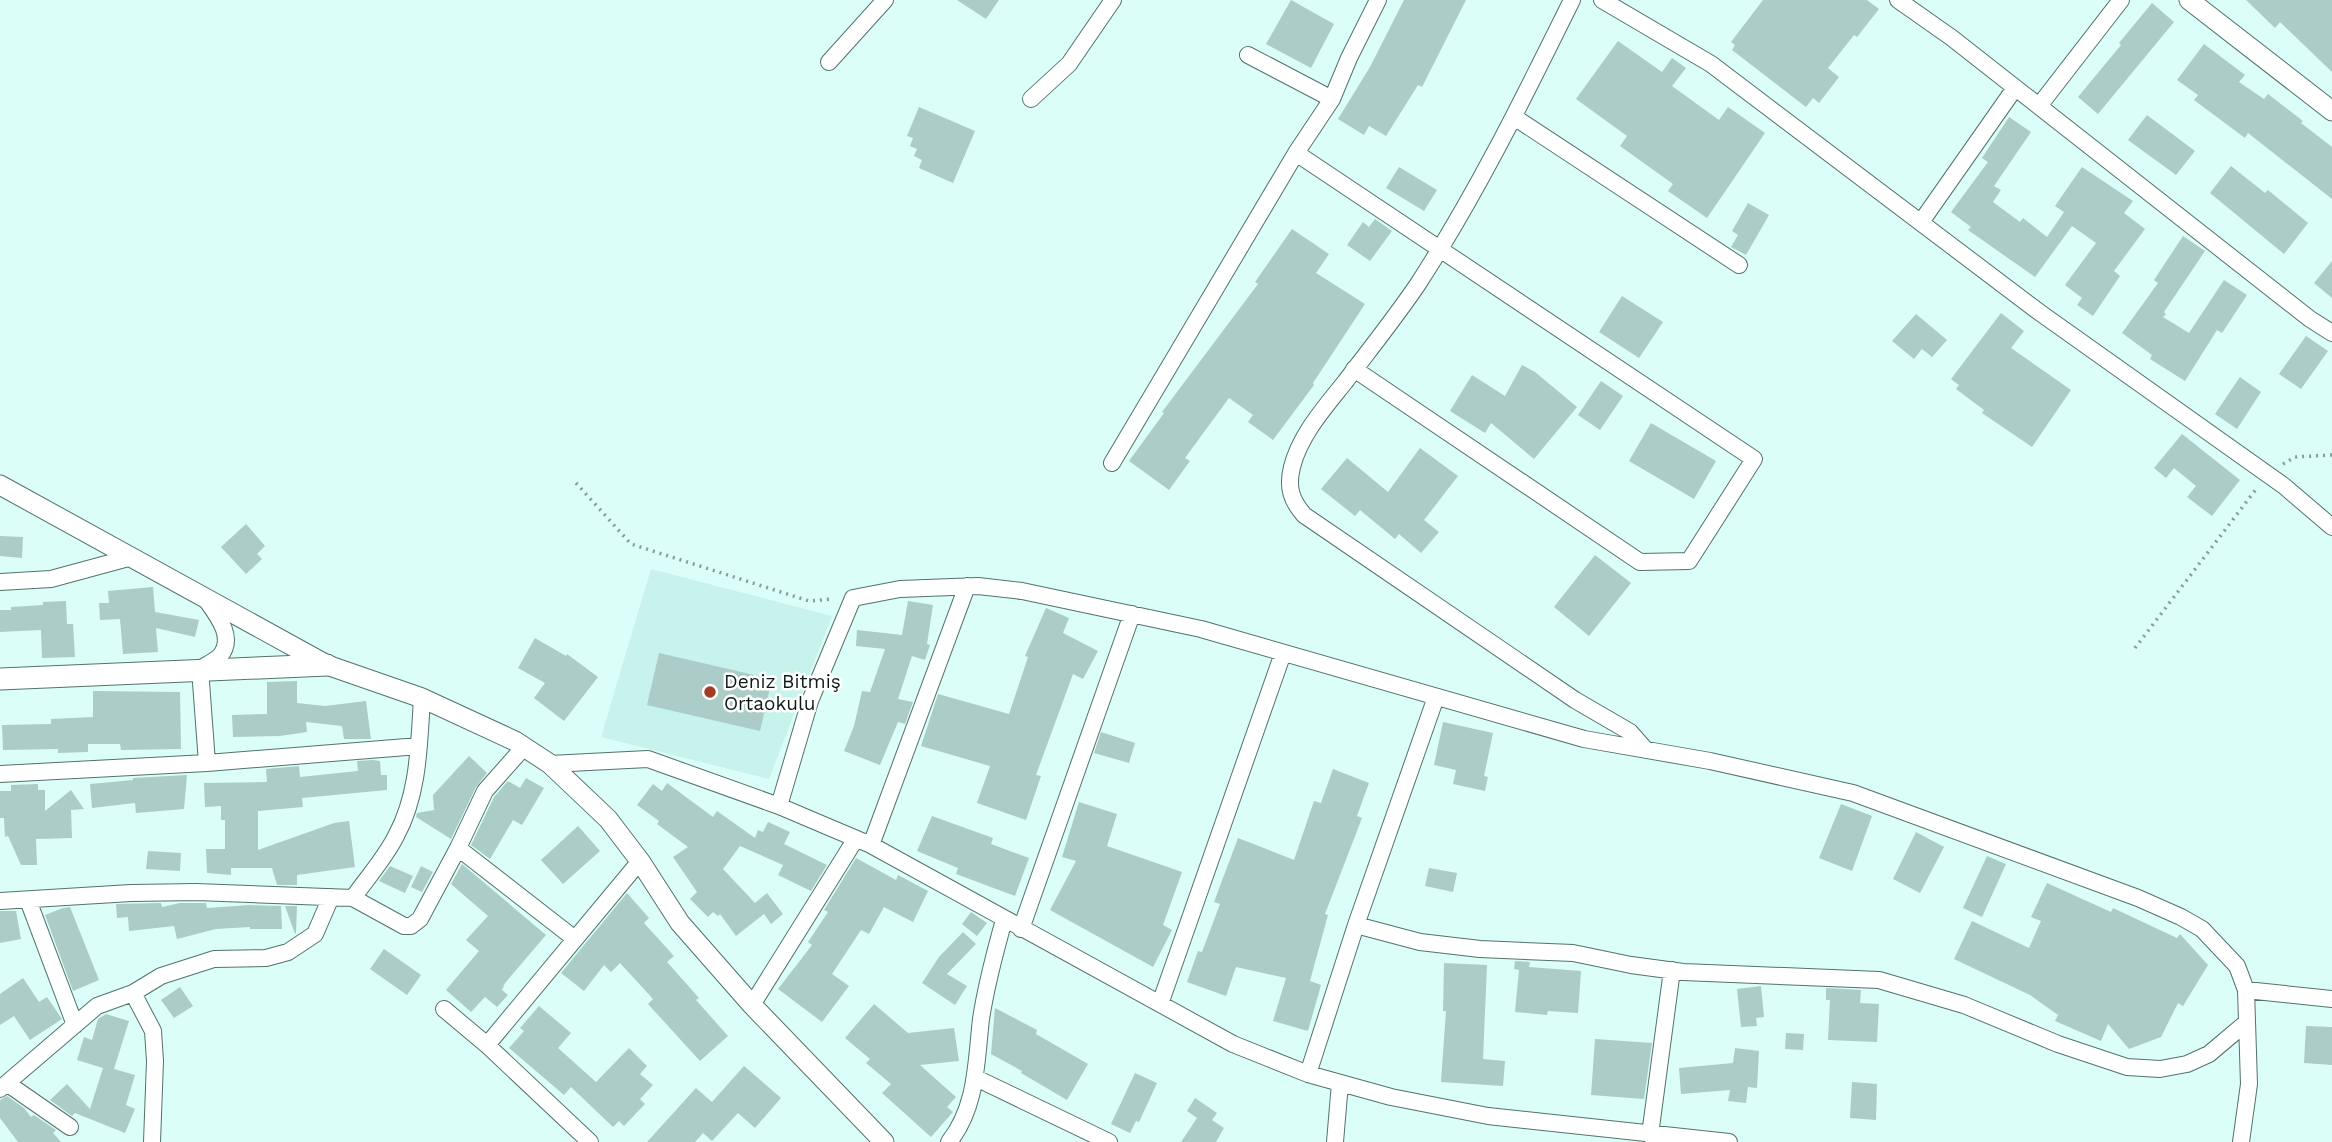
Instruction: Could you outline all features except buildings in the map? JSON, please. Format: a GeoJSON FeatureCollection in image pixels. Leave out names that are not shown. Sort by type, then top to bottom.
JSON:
{"type":"FeatureCollection","features":[{"type":"Feature","properties":{"kind":"main road"},"geometry":{"type":"LineString","coordinates":[[0,680],[327,665]]}},
{"type":"Feature","properties":{"kind":"street"},"geometry":{"type":"LineString","coordinates":[[829,62],[885,0]]}},
{"type":"Feature","properties":{"kind":"street"},"geometry":{"type":"LineString","coordinates":[[1031,99],[1069,64],[1113,0]]}},
{"type":"Feature","properties":{"kind":"street"},"geometry":{"type":"LineString","coordinates":[[1112,463],[1296,153],[1332,99],[1378,0]]}},
{"type":"Feature","properties":{"kind":"street"},"geometry":{"type":"LineString","coordinates":[[1572,0],[1493,159],[1441,248],[1398,313],[1317,418],[1300,446],[1292,467],[1289,490],[1304,515],[1563,693],[1630,732],[1645,750]]}},
{"type":"Feature","properties":{"kind":"street"},"geometry":{"type":"LineString","coordinates":[[1602,0],[1712,64],[2039,312],[2267,474],[2332,527]]}},
{"type":"Feature","properties":{"kind":"street"},"geometry":{"type":"LineString","coordinates":[[1898,0],[2039,106],[2310,319],[2332,333]]}},
{"type":"Feature","properties":{"kind":"street"},"geometry":{"type":"LineString","coordinates":[[2039,106],[2120,0]]}},
{"type":"Feature","properties":{"kind":"street"},"geometry":{"type":"LineString","coordinates":[[2189,0],[2332,111]]}},
{"type":"Feature","properties":{"kind":"street"},"geometry":{"type":"LineString","coordinates":[[1248,55],[1332,99]]}},
{"type":"Feature","properties":{"kind":"street"},"geometry":{"type":"LineString","coordinates":[[1921,222],[2015,88]]}},
{"type":"Feature","properties":{"kind":"street"},"geometry":{"type":"LineString","coordinates":[[1514,117],[1739,265]]}},
{"type":"Feature","properties":{"kind":"street"},"geometry":{"type":"LineString","coordinates":[[1296,153],[1754,459],[1689,561],[1640,562],[1354,369]]}},
{"type":"Feature","properties":{"kind":"street"},"geometry":{"type":"LineString","coordinates":[[0,485],[327,665],[422,698],[524,747],[550,764],[608,819],[640,861],[680,923],[752,1005],[879,1140]]}},
{"type":"Feature","properties":{"kind":"street"},"geometry":{"type":"LineString","coordinates":[[0,582],[51,579],[132,557]]}},
{"type":"Feature","properties":{"kind":"street"},"geometry":{"type":"LineString","coordinates":[[871,845],[967,586]]}},
{"type":"Feature","properties":{"kind":"street"},"geometry":{"type":"LineString","coordinates":[[779,806],[810,701],[853,598],[901,589],[967,586],[1022,591],[1201,629],[1584,739],[1710,761],[1853,793],[2138,898],[2181,917],[2202,929],[2237,966],[2246,990],[2249,1084],[2241,1142]]}},
{"type":"Feature","properties":{"kind":"street"},"geometry":{"type":"LineString","coordinates":[[202,594],[223,624],[226,638],[225,647],[219,657],[200,669],[207,763]]}},
{"type":"Feature","properties":{"kind":"street"},"geometry":{"type":"LineString","coordinates":[[1021,929],[1132,614]]}},
{"type":"Feature","properties":{"kind":"street"},"geometry":{"type":"LineString","coordinates":[[1160,1004],[1283,653]]}},
{"type":"Feature","properties":{"kind":"street"},"geometry":{"type":"LineString","coordinates":[[1308,1074],[1356,925],[1436,697]]}},
{"type":"Feature","properties":{"kind":"street"},"geometry":{"type":"LineString","coordinates":[[353,898],[396,837],[411,803],[422,698]]}},
{"type":"Feature","properties":{"kind":"street"},"geometry":{"type":"LineString","coordinates":[[0,774],[207,763],[419,746]]}},
{"type":"Feature","properties":{"kind":"street"},"geometry":{"type":"LineString","coordinates":[[0,901],[144,892],[353,898],[404,926],[411,926],[420,919],[485,791],[524,747]]}},
{"type":"Feature","properties":{"kind":"street"},"geometry":{"type":"LineString","coordinates":[[550,764],[648,758],[779,806],[871,845],[1233,1044],[1308,1074],[1391,1097],[1488,1116],[1729,1142]]}},
{"type":"Feature","properties":{"kind":"street"},"geometry":{"type":"LineString","coordinates":[[752,1005],[855,840]]}},
{"type":"Feature","properties":{"kind":"street"},"geometry":{"type":"LineString","coordinates":[[458,848],[575,939]]}},
{"type":"Feature","properties":{"kind":"street"},"geometry":{"type":"LineString","coordinates":[[487,1045],[640,861]]}},
{"type":"Feature","properties":{"kind":"street"},"geometry":{"type":"LineString","coordinates":[[70,1127],[4,1087],[97,1006],[133,993],[161,976],[214,959],[266,958],[288,953],[315,934],[331,897]]}},
{"type":"Feature","properties":{"kind":"street"},"geometry":{"type":"LineString","coordinates":[[28,900],[75,1025]]}},
{"type":"Feature","properties":{"kind":"street"},"geometry":{"type":"LineString","coordinates":[[949,1142],[958,1130],[976,1077],[981,1019],[1004,920]]}},
{"type":"Feature","properties":{"kind":"street"},"geometry":{"type":"LineString","coordinates":[[1356,925],[1420,942],[1480,949],[1573,953],[1672,970],[1878,980],[1964,1005],[2058,1044],[2127,1067],[2160,1069],[2187,1064],[2209,1054],[2247,1022]]}},
{"type":"Feature","properties":{"kind":"street"},"geometry":{"type":"LineString","coordinates":[[1650,1135],[1672,970]]}},
{"type":"Feature","properties":{"kind":"street"},"geometry":{"type":"LineString","coordinates":[[2246,990],[2332,999]]}},
{"type":"Feature","properties":{"kind":"street"},"geometry":{"type":"LineString","coordinates":[[133,993],[153,1031],[155,1061],[152,1142]]}},
{"type":"Feature","properties":{"kind":"street"},"geometry":{"type":"LineString","coordinates":[[444,1009],[487,1045],[590,1142]]}},
{"type":"Feature","properties":{"kind":"street"},"geometry":{"type":"LineString","coordinates":[[976,1077],[1109,1142]]}},
{"type":"Feature","properties":{"kind":"street"},"geometry":{"type":"LineString","coordinates":[[1335,1142],[1339,1083]]}},
{"type":"Feature","properties":{"kind":"path"},"geometry":{"type":"LineString","coordinates":[[2135,648],[2267,474],[2295,457],[2332,455]]}},
{"type":"Feature","properties":{"kind":"path"},"geometry":{"type":"LineString","coordinates":[[576,483],[631,544],[809,601],[853,598]]}},
{"type":"Feature","properties":{"kind":"shaded area"},"geometry":{"type":"Polygon","coordinates":[[[651,569],[832,616],[769,779],[601,737],[651,569]]]}},
{"type":"Feature","properties":{"kind":"place","name":"Deniz Bitmiş Ortaokulu"},"geometry":{"type":"Point","coordinates":[710,692]}}]}
